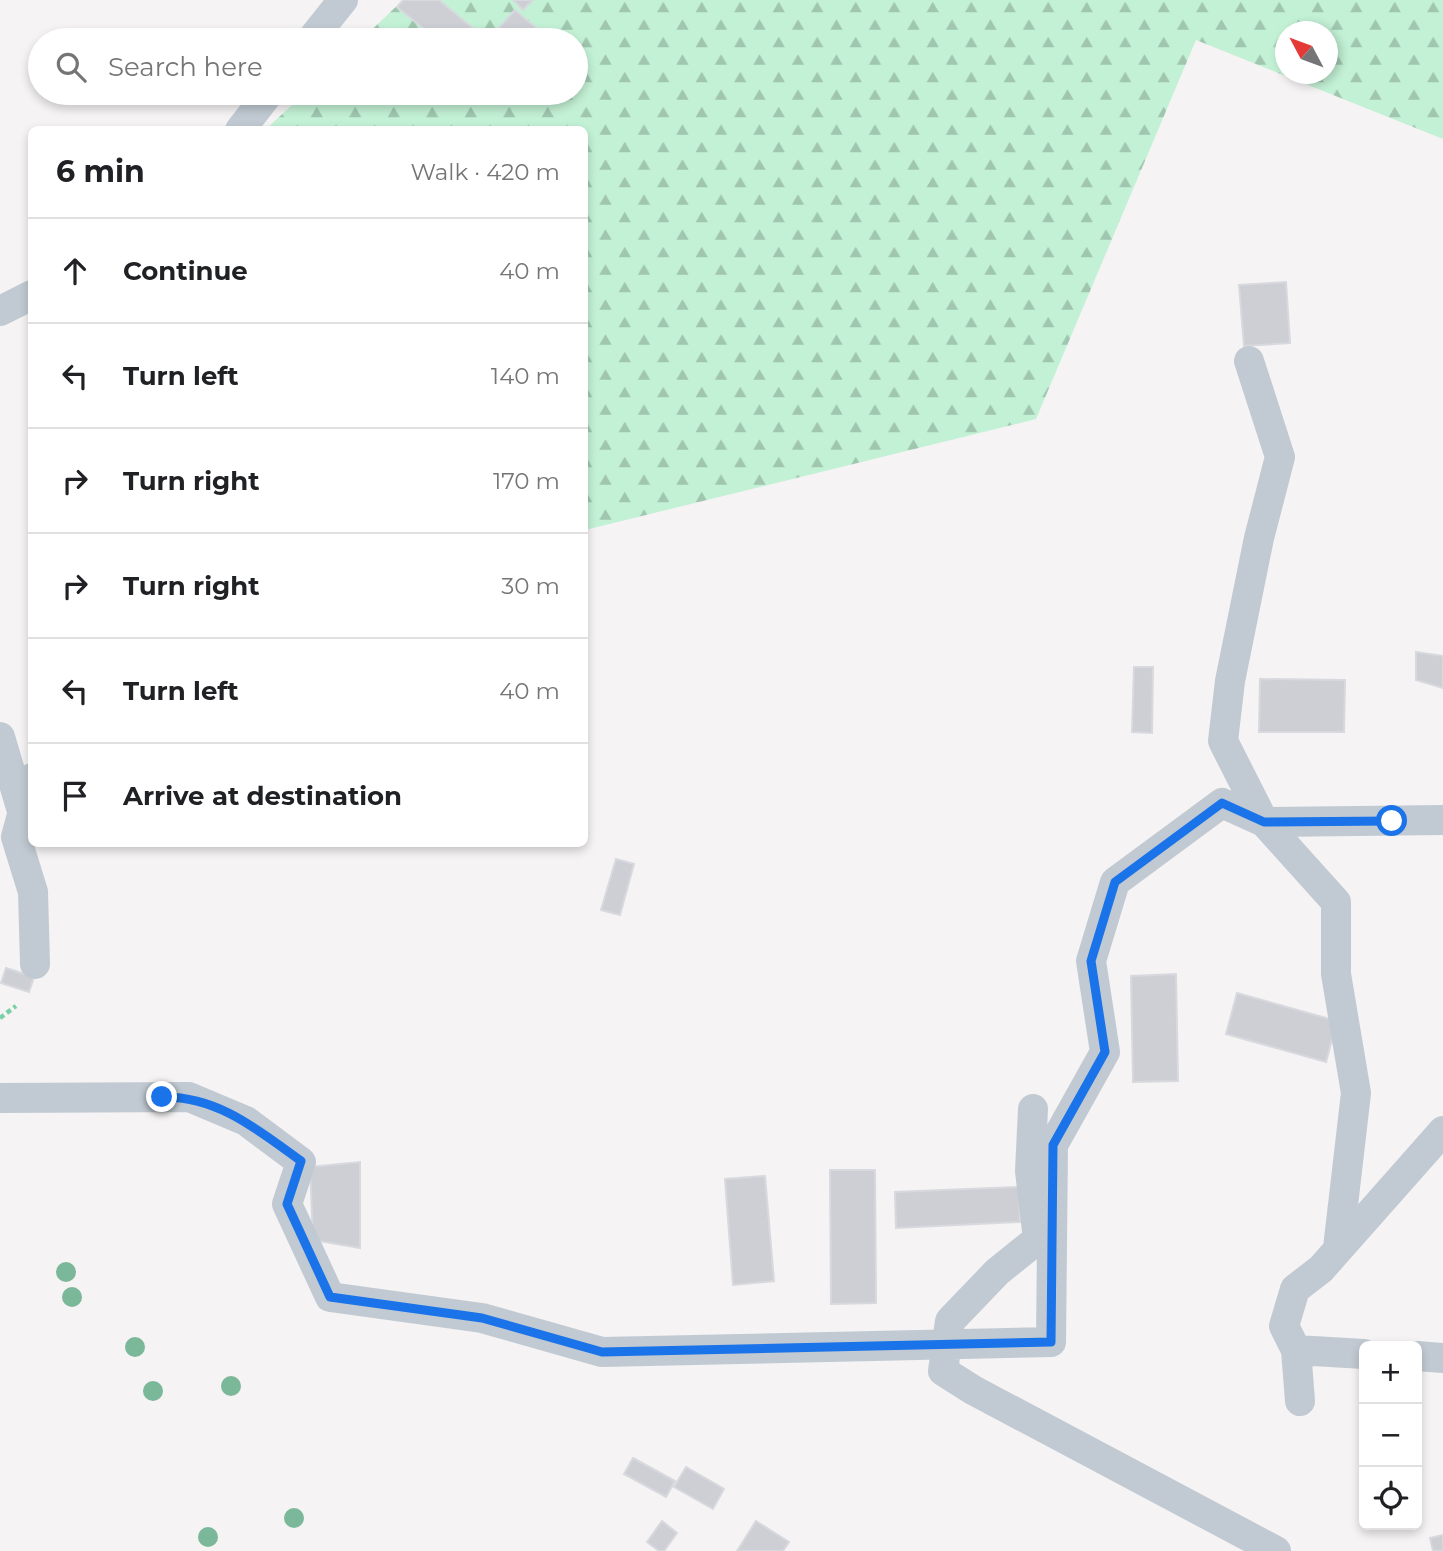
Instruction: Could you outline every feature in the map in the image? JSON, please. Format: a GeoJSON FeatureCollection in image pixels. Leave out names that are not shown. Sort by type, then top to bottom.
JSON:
{"type":"FeatureCollection","features":[{"type":"Feature","properties":{"kind":"street"},"geometry":{"type":"LineString","coordinates":[[321,28],[343,0]]}},
{"type":"Feature","properties":{"kind":"street"},"geometry":{"type":"LineString","coordinates":[[243,126],[260,105]]}},
{"type":"Feature","properties":{"kind":"street"},"geometry":{"type":"LineString","coordinates":[[0,311],[28,297]]}},
{"type":"Feature","properties":{"kind":"street"},"geometry":{"type":"LineString","coordinates":[[1249,361],[1280,457],[1259,538],[1230,681],[1223,741],[1264,822],[1336,902],[1336,974],[1356,1093],[1338,1248]]}},
{"type":"Feature","properties":{"kind":"street"},"geometry":{"type":"LineString","coordinates":[[0,737],[23,813]]}},
{"type":"Feature","properties":{"kind":"street"},"geometry":{"type":"LineString","coordinates":[[28,794],[16,837],[33,892],[35,964]]}},
{"type":"Feature","properties":{"kind":"street"},"geometry":{"type":"LineString","coordinates":[[0,1098],[189,1097],[246,1122],[301,1161],[287,1204],[330,1297],[482,1318],[602,1352],[1051,1342],[1053,1145],[1105,1052],[1091,961],[1115,882],[1222,803],[1264,822],[1443,820]]}},
{"type":"Feature","properties":{"kind":"street"},"geometry":{"type":"LineString","coordinates":[[1033,1109],[1030,1171],[1038,1239],[998,1272],[950,1321],[943,1371],[973,1390],[1276,1551]]}},
{"type":"Feature","properties":{"kind":"street"},"geometry":{"type":"LineString","coordinates":[[1300,1401],[1296,1350],[1284,1326],[1295,1289],[1321,1269],[1443,1132]]}},
{"type":"Feature","properties":{"kind":"street"},"geometry":{"type":"LineString","coordinates":[[1296,1350],[1359,1354]]}},
{"type":"Feature","properties":{"kind":"street"},"geometry":{"type":"LineString","coordinates":[[1422,1356],[1443,1358]]}},
{"type":"Feature","properties":{"kind":"path"},"geometry":{"type":"LineString","coordinates":[[0,1018],[16,1006]]}},
{"type":"Feature","properties":{"kind":"green space"},"geometry":{"type":"Polygon","coordinates":[[[403,0],[1443,0],[1443,139],[1306,84],[1338,84],[1338,21],[1275,21],[1275,72],[1196,40],[1036,419],[588,529],[588,126],[269,126],[292,105],[588,105],[588,28],[374,28],[403,0]]]}},
{"type":"Feature","properties":{"kind":"building"},"geometry":{"type":"Polygon","coordinates":[[[403,0],[439,0],[473,28],[423,28],[397,7],[403,0]]]}},
{"type":"Feature","properties":{"kind":"building"},"geometry":{"type":"Polygon","coordinates":[[[513,0],[533,0],[523,10],[513,0]]]}},
{"type":"Feature","properties":{"kind":"building"},"geometry":{"type":"Polygon","coordinates":[[[515,10],[536,28],[499,28],[515,10]]]}},
{"type":"Feature","properties":{"kind":"building"},"geometry":{"type":"Polygon","coordinates":[[[1286,282],[1290,343],[1244,346],[1239,285],[1286,282]]]}},
{"type":"Feature","properties":{"kind":"building"},"geometry":{"type":"Polygon","coordinates":[[[1416,652],[1443,656],[1443,688],[1416,680],[1416,652]]]}},
{"type":"Feature","properties":{"kind":"building"},"geometry":{"type":"Polygon","coordinates":[[[1134,667],[1153,667],[1152,733],[1132,732],[1134,667]]]}},
{"type":"Feature","properties":{"kind":"building"},"geometry":{"type":"Polygon","coordinates":[[[1260,679],[1345,680],[1344,732],[1259,732],[1260,679]]]}},
{"type":"Feature","properties":{"kind":"building"},"geometry":{"type":"Polygon","coordinates":[[[616,859],[634,864],[620,915],[601,910],[616,859]]]}},
{"type":"Feature","properties":{"kind":"building"},"geometry":{"type":"Polygon","coordinates":[[[6,968],[34,977],[29,992],[1,983],[6,968]]]}},
{"type":"Feature","properties":{"kind":"building"},"geometry":{"type":"Polygon","coordinates":[[[1176,974],[1178,1081],[1133,1082],[1131,976],[1176,974]]]}},
{"type":"Feature","properties":{"kind":"building"},"geometry":{"type":"Polygon","coordinates":[[[1237,993],[1337,1021],[1326,1062],[1226,1034],[1237,993]]]}},
{"type":"Feature","properties":{"kind":"building"},"geometry":{"type":"Polygon","coordinates":[[[360,1162],[360,1248],[313,1240],[310,1167],[360,1162]]]}},
{"type":"Feature","properties":{"kind":"building"},"geometry":{"type":"Polygon","coordinates":[[[830,1170],[875,1170],[876,1303],[831,1304],[830,1170]]]}},
{"type":"Feature","properties":{"kind":"building"},"geometry":{"type":"Polygon","coordinates":[[[765,1176],[774,1281],[733,1285],[725,1179],[765,1176]]]}},
{"type":"Feature","properties":{"kind":"building"},"geometry":{"type":"Polygon","coordinates":[[[1019,1187],[1020,1222],[896,1228],[895,1192],[1019,1187]]]}},
{"type":"Feature","properties":{"kind":"building"},"geometry":{"type":"Polygon","coordinates":[[[633,1458],[675,1481],[666,1497],[624,1474],[633,1458]]]}},
{"type":"Feature","properties":{"kind":"building"},"geometry":{"type":"Polygon","coordinates":[[[686,1467],[724,1489],[713,1509],[674,1487],[686,1467]]]}},
{"type":"Feature","properties":{"kind":"building"},"geometry":{"type":"Polygon","coordinates":[[[662,1521],[677,1533],[664,1551],[659,1551],[647,1542],[662,1521]]]}},
{"type":"Feature","properties":{"kind":"building"},"geometry":{"type":"Polygon","coordinates":[[[756,1521],[789,1542],[783,1551],[737,1551],[756,1521]]]}},
{"type":"Feature","properties":{"kind":"building"},"geometry":{"type":"Polygon","coordinates":[[[1443,1535],[1443,1551],[1433,1551],[1430,1538],[1443,1535]]]}},
{"type":"Feature","properties":{"kind":"route"},"geometry":{"type":"LineString","coordinates":[[162,1097],[189,1097],[246,1122],[301,1161],[287,1204],[330,1297],[482,1318],[602,1352],[1051,1342],[1053,1145],[1105,1052],[1091,961],[1115,882],[1222,803],[1264,822],[1392,821]]}}]}
